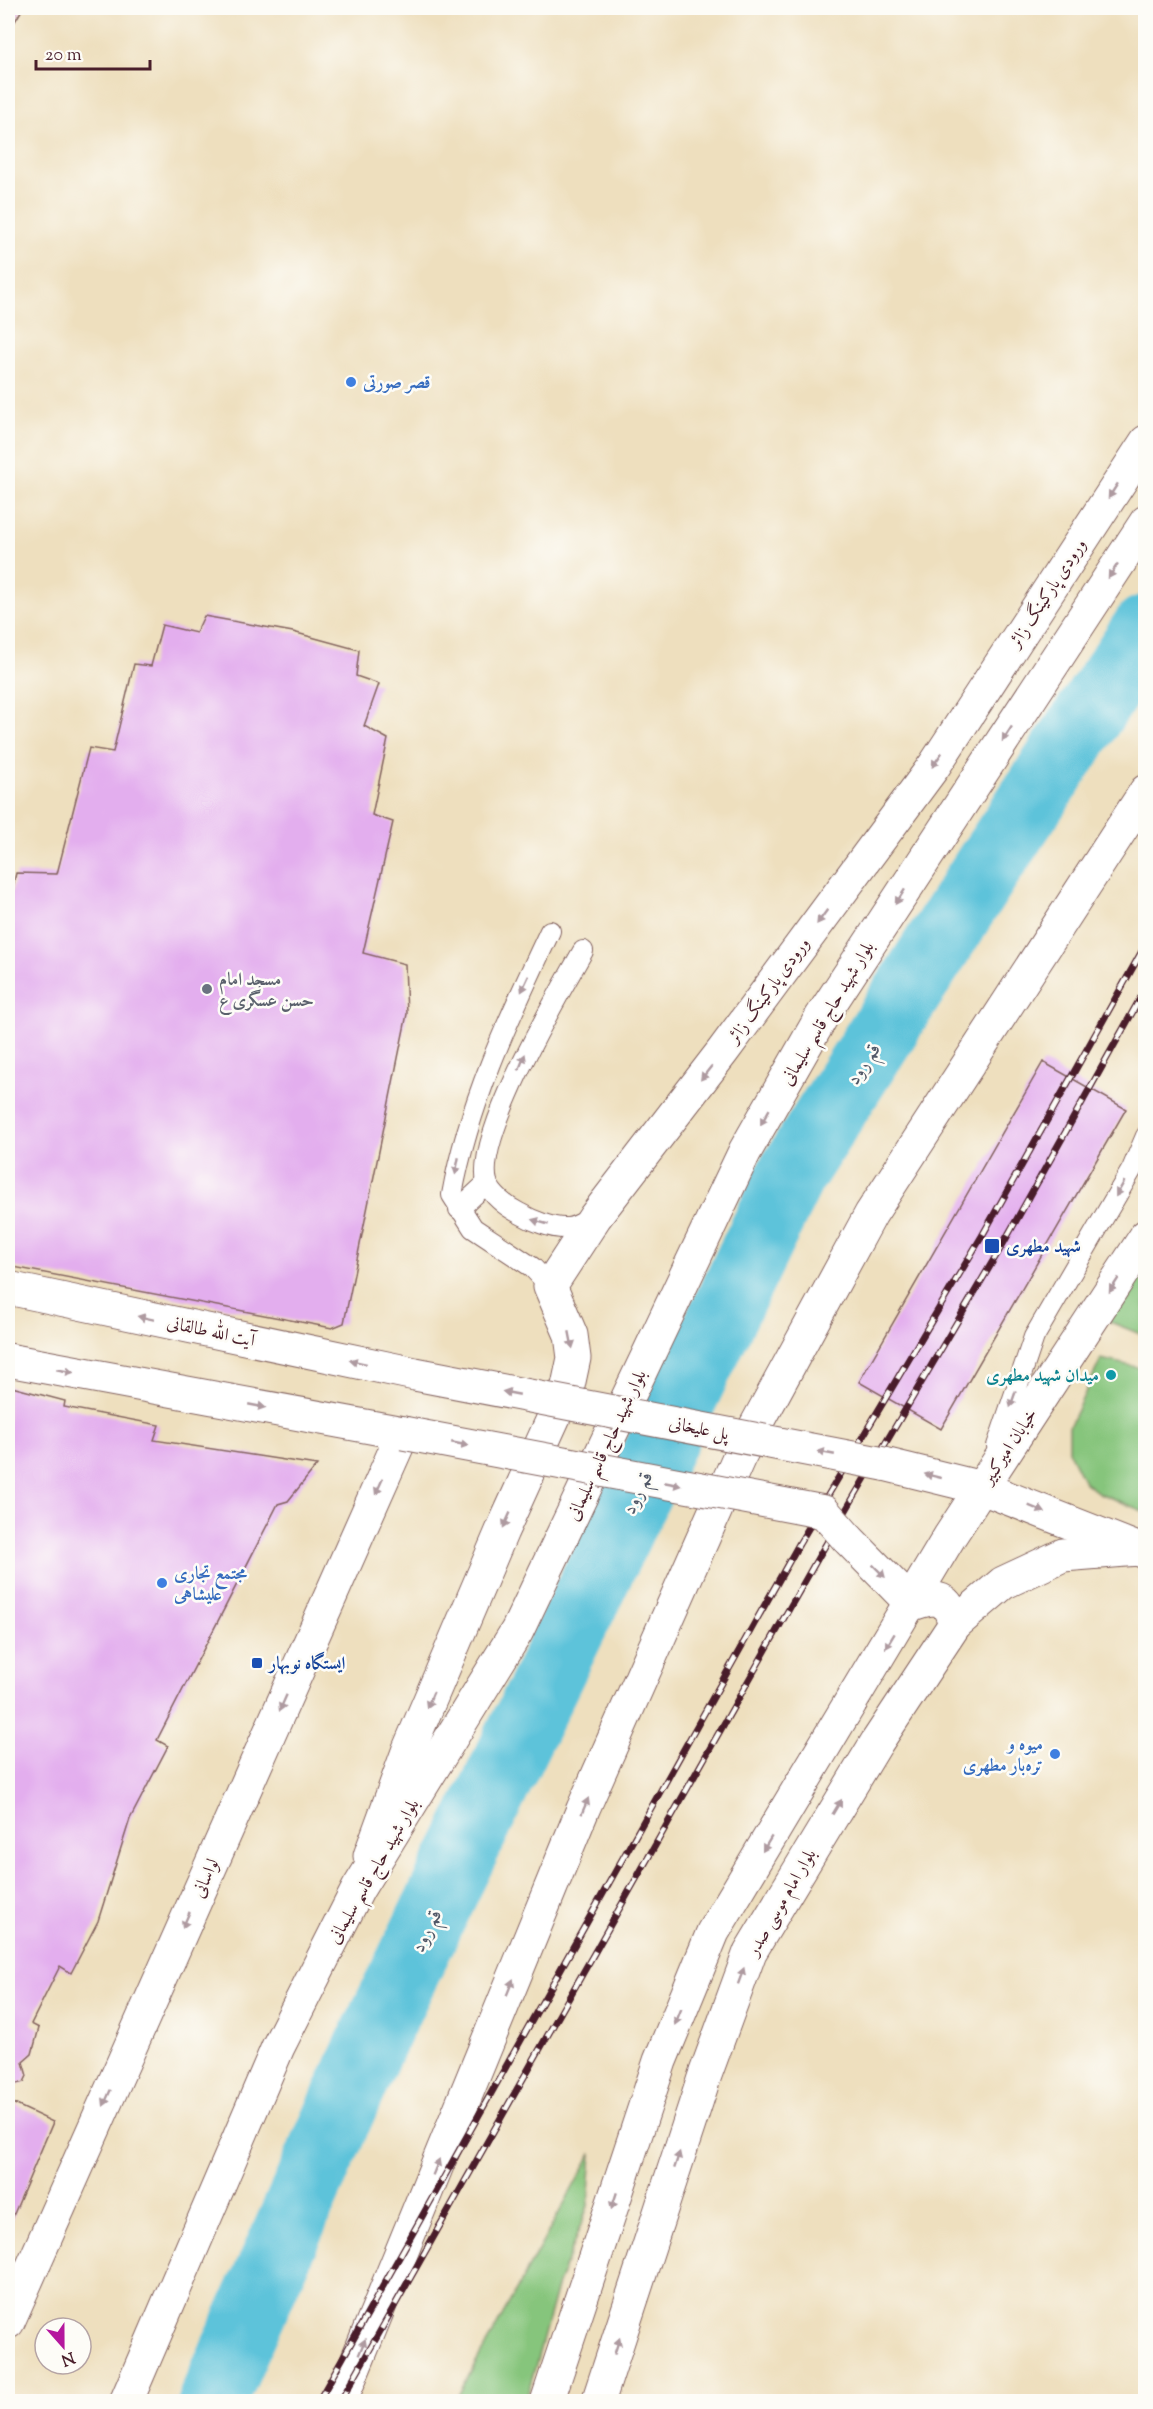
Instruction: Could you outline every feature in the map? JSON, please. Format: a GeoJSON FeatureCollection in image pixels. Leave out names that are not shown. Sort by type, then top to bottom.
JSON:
{"type":"FeatureCollection","features":[{"type":"Feature","properties":{"kind":"main road","name":"ورودی پارکینگ زائر"},"geometry":{"type":"LineString","coordinates":[[550,1286],[595,1217],[723,1051],[934,765],[1146,442]]}},
{"type":"Feature","properties":{"kind":"main road","name":"بلوار شهید حاج قاسم سلیمانی"},"geometry":{"type":"LineString","coordinates":[[126,2402],[278,2047],[358,1889],[517,1632],[745,1151],[822,1016],[1146,522]]}},
{"type":"Feature","properties":{"kind":"main road"},"geometry":{"type":"LineString","coordinates":[[340,2402],[583,1809],[739,1457],[871,1214],[1146,791]]}},
{"type":"Feature","properties":{"kind":"main road","name":"خیابان امیرکبیر"},"geometry":{"type":"LineString","coordinates":[[912,1604],[950,1536],[1146,1236]]}},
{"type":"Feature","properties":{"kind":"main road"},"geometry":{"type":"LineString","coordinates":[[358,1889],[409,1749],[502,1531],[568,1386],[574,1358],[571,1335],[550,1286]]}},
{"type":"Feature","properties":{"kind":"main road","name":"آیت الله طالقانی"},"geometry":{"type":"LineString","coordinates":[[8,1288],[415,1374]]}},
{"type":"Feature","properties":{"kind":"main road"},"geometry":{"type":"LineString","coordinates":[[8,1360],[824,1512],[912,1604]]}},
{"type":"Feature","properties":{"kind":"main road","name":"پل علیخانی"},"geometry":{"type":"LineString","coordinates":[[415,1374],[884,1464],[982,1488],[1142,1551]]}},
{"type":"Feature","properties":{"kind":"main road","name":"لواسانی"},"geometry":{"type":"LineString","coordinates":[[8,2322],[403,1433]]}},
{"type":"Feature","properties":{"kind":"main road","name":"بلوار امام موسی صدر"},"geometry":{"type":"LineString","coordinates":[[598,2402],[705,2075],[750,1952],[877,1742],[955,1624],[1003,1583],[1063,1555],[1142,1551]]}},
{"type":"Feature","properties":{"kind":"main road"},"geometry":{"type":"LineString","coordinates":[[547,2402],[660,2061],[713,1932],[912,1604],[934,1598],[942,1600],[951,1610],[955,1624]]}},
{"type":"Feature","properties":{"kind":"lane"},"geometry":{"type":"LineString","coordinates":[[550,931],[500,1036],[461,1146],[452,1195],[473,1228],[532,1267],[550,1286]]}},
{"type":"Feature","properties":{"kind":"lane"},"geometry":{"type":"LineString","coordinates":[[583,951],[527,1050],[485,1156],[487,1183],[501,1202],[536,1221],[567,1228],[595,1217]]}},
{"type":"Feature","properties":{"kind":"lane"},"geometry":{"type":"LineString","coordinates":[[982,1488],[1034,1337],[1132,1169],[1146,1136]]}},
{"type":"Feature","properties":{"kind":"lane"},"geometry":{"type":"LineString","coordinates":[[459,1209],[487,1183]]}},
{"type":"Feature","properties":{"kind":"green space"},"geometry":{"type":"Polygon","coordinates":[[[1145,1255],[1145,1336],[1108,1321],[1145,1255]]]}},
{"type":"Feature","properties":{"kind":"green space"},"geometry":{"type":"Polygon","coordinates":[[[1101,1359],[1145,1369],[1145,1512],[1099,1493],[1084,1482],[1069,1452],[1069,1427],[1101,1359]]]}},
{"type":"Feature","properties":{"kind":"green space"},"geometry":{"type":"Polygon","coordinates":[[[592,2153],[588,2206],[557,2287],[526,2401],[455,2401],[592,2153]]]}},
{"type":"Feature","properties":{"kind":"building"},"geometry":{"type":"Polygon","coordinates":[[[8,8],[23,8],[8,33],[8,8]]]}},
{"type":"Feature","properties":{"kind":"building","name":"مسجد امام حسن عسگری ع"},"geometry":{"type":"Polygon","coordinates":[[[204,616],[293,632],[359,650],[356,676],[379,684],[364,726],[388,739],[372,815],[393,822],[363,953],[405,964],[407,1014],[344,1323],[332,1328],[8,1266],[8,907],[16,873],[57,874],[89,748],[113,752],[134,664],[151,666],[162,625],[196,633],[204,616]]]}},
{"type":"Feature","properties":{"kind":"building","name":"شهید مطهری"},"geometry":{"type":"Polygon","coordinates":[[[1043,1062],[1126,1109],[941,1429],[859,1382],[1043,1062]]]}},
{"type":"Feature","properties":{"kind":"building"},"geometry":{"type":"Polygon","coordinates":[[[8,1386],[65,1401],[64,1407],[159,1425],[154,1440],[317,1465],[288,1501],[278,1504],[157,1740],[168,1746],[130,1819],[98,1921],[71,1973],[60,1966],[31,2024],[39,2028],[32,2054],[23,2062],[27,2076],[24,2082],[16,2084],[8,2079],[8,1386]]]}},
{"type":"Feature","properties":{"kind":"building"},"geometry":{"type":"Polygon","coordinates":[[[8,2101],[53,2122],[8,2228],[8,2101]]]}},
{"type":"Feature","properties":{"kind":"waterway","name":"قم رود"},"geometry":{"type":"LineString","coordinates":[[212,2402],[368,2049],[791,1175],[987,868],[1146,629]]}},
{"type":"Feature","properties":{"kind":"railway"},"geometry":{"type":"LineString","coordinates":[[318,2402],[799,1544],[982,1236],[1146,944]]}},
{"type":"Feature","properties":{"kind":"railway"},"geometry":{"type":"LineString","coordinates":[[340,2402],[819,1556],[1003,1244],[1146,988]]}},
{"type":"Feature","properties":{"kind":"place","name":"قصر صورتی"},"geometry":{"type":"Point","coordinates":[351,382]}},
{"type":"Feature","properties":{"kind":"place","name":"مسجد امام حسن عسگری ع"},"geometry":{"type":"Point","coordinates":[207,989]}},
{"type":"Feature","properties":{"kind":"place","name":"شهید مطهری"},"geometry":{"type":"Point","coordinates":[992,1246]}},
{"type":"Feature","properties":{"kind":"place","name":"میدان شهید مطهری"},"geometry":{"type":"Point","coordinates":[1111,1375]}},
{"type":"Feature","properties":{"kind":"place","name":"مجتمع تجاری علیشاهی"},"geometry":{"type":"Point","coordinates":[162,1583]}},
{"type":"Feature","properties":{"kind":"place","name":"ایستگاه نوبهار"},"geometry":{"type":"Point","coordinates":[257,1663]}},
{"type":"Feature","properties":{"kind":"place","name":"میوه و تره‌بار مطهری"},"geometry":{"type":"Point","coordinates":[1055,1754]}}]}
